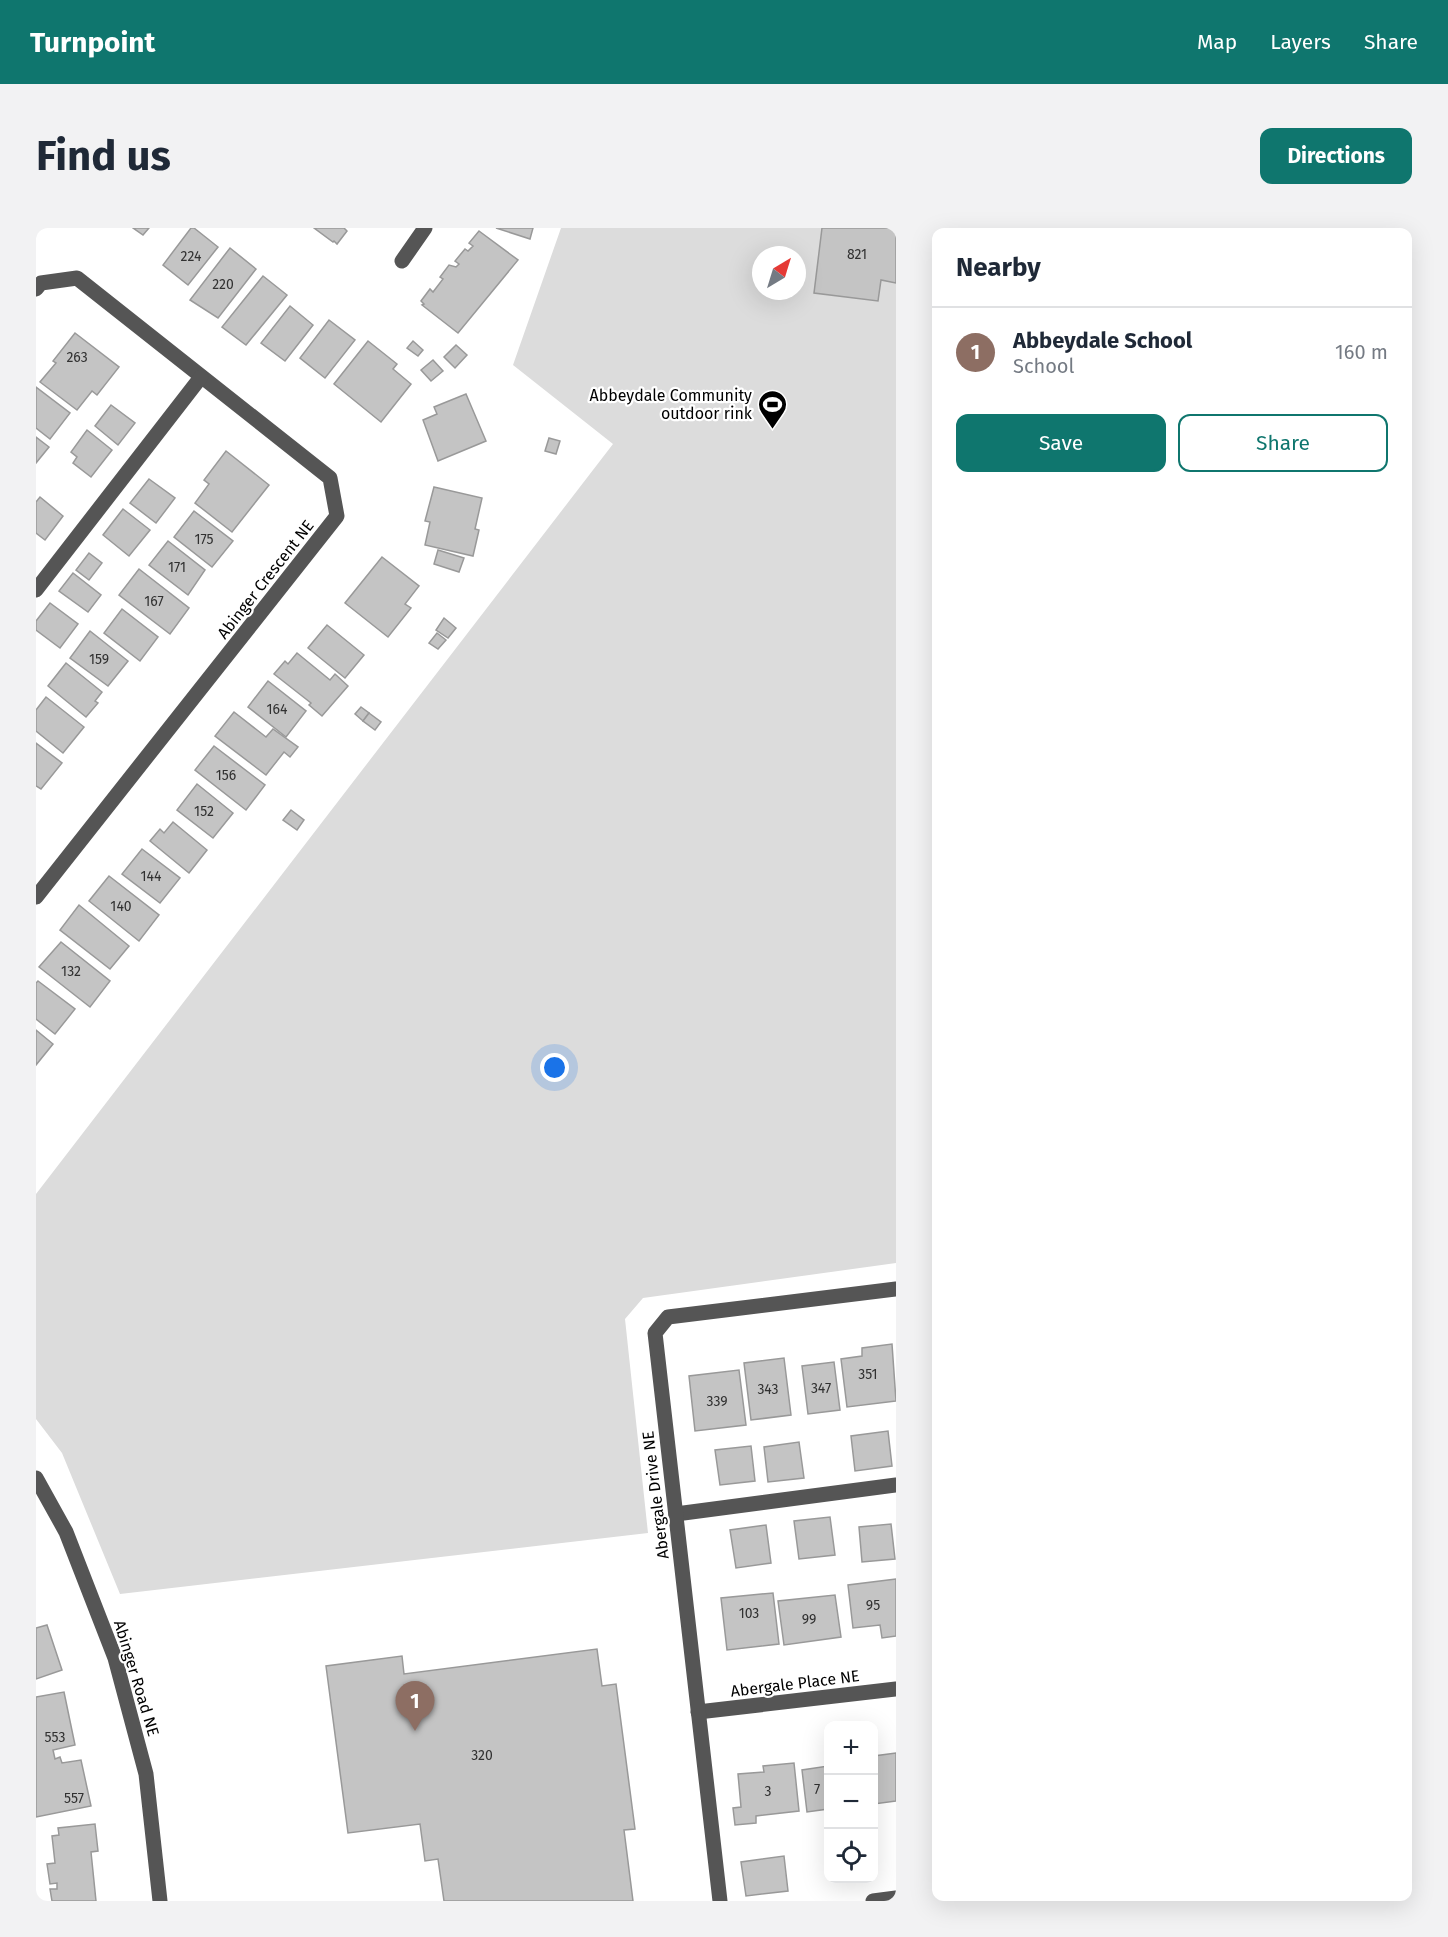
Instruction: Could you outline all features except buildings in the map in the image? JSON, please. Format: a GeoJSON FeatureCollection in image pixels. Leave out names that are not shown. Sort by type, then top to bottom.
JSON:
{"type":"FeatureCollection","features":[{"type":"Feature","properties":{"kind":"street"},"geometry":{"type":"LineString","coordinates":[[402,261],[425,228]]}},
{"type":"Feature","properties":{"kind":"street","name":"Abinger Crescent NE"},"geometry":{"type":"LineString","coordinates":[[36,290],[41,283],[77,278],[330,478],[337,516],[36,897]]}},
{"type":"Feature","properties":{"kind":"street"},"geometry":{"type":"LineString","coordinates":[[36,590],[201,377]]}},
{"type":"Feature","properties":{"kind":"street","name":"Abergale Drive NE"},"geometry":{"type":"LineString","coordinates":[[720,1901],[655,1334],[669,1317],[896,1289]]}},
{"type":"Feature","properties":{"kind":"street","name":"Abinger Road NE"},"geometry":{"type":"LineString","coordinates":[[36,1478],[66,1532],[115,1658],[146,1774],[160,1901]]}},
{"type":"Feature","properties":{"kind":"street"},"geometry":{"type":"LineString","coordinates":[[676,1514],[896,1485]]}},
{"type":"Feature","properties":{"kind":"street","name":"Abergale Place NE"},"geometry":{"type":"LineString","coordinates":[[698,1712],[896,1689]]}},
{"type":"Feature","properties":{"kind":"street"},"geometry":{"type":"LineString","coordinates":[[873,1901],[896,1898]]}},
{"type":"Feature","properties":{"kind":"shaded area"},"geometry":{"type":"Polygon","coordinates":[[[561,228],[896,228],[896,1263],[643,1298],[625,1319],[648,1533],[120,1594],[62,1453],[36,1419],[36,1194],[613,444],[513,365],[561,228]]]}},
{"type":"Feature","properties":{"kind":"place","name":"Abbeydale Community outdoor rink"},"geometry":{"type":"Point","coordinates":[773,430]}},
{"type":"Feature","properties":{"kind":"place","name":"Abbeydale School"},"geometry":{"type":"Point","coordinates":[415,1731]}}]}
